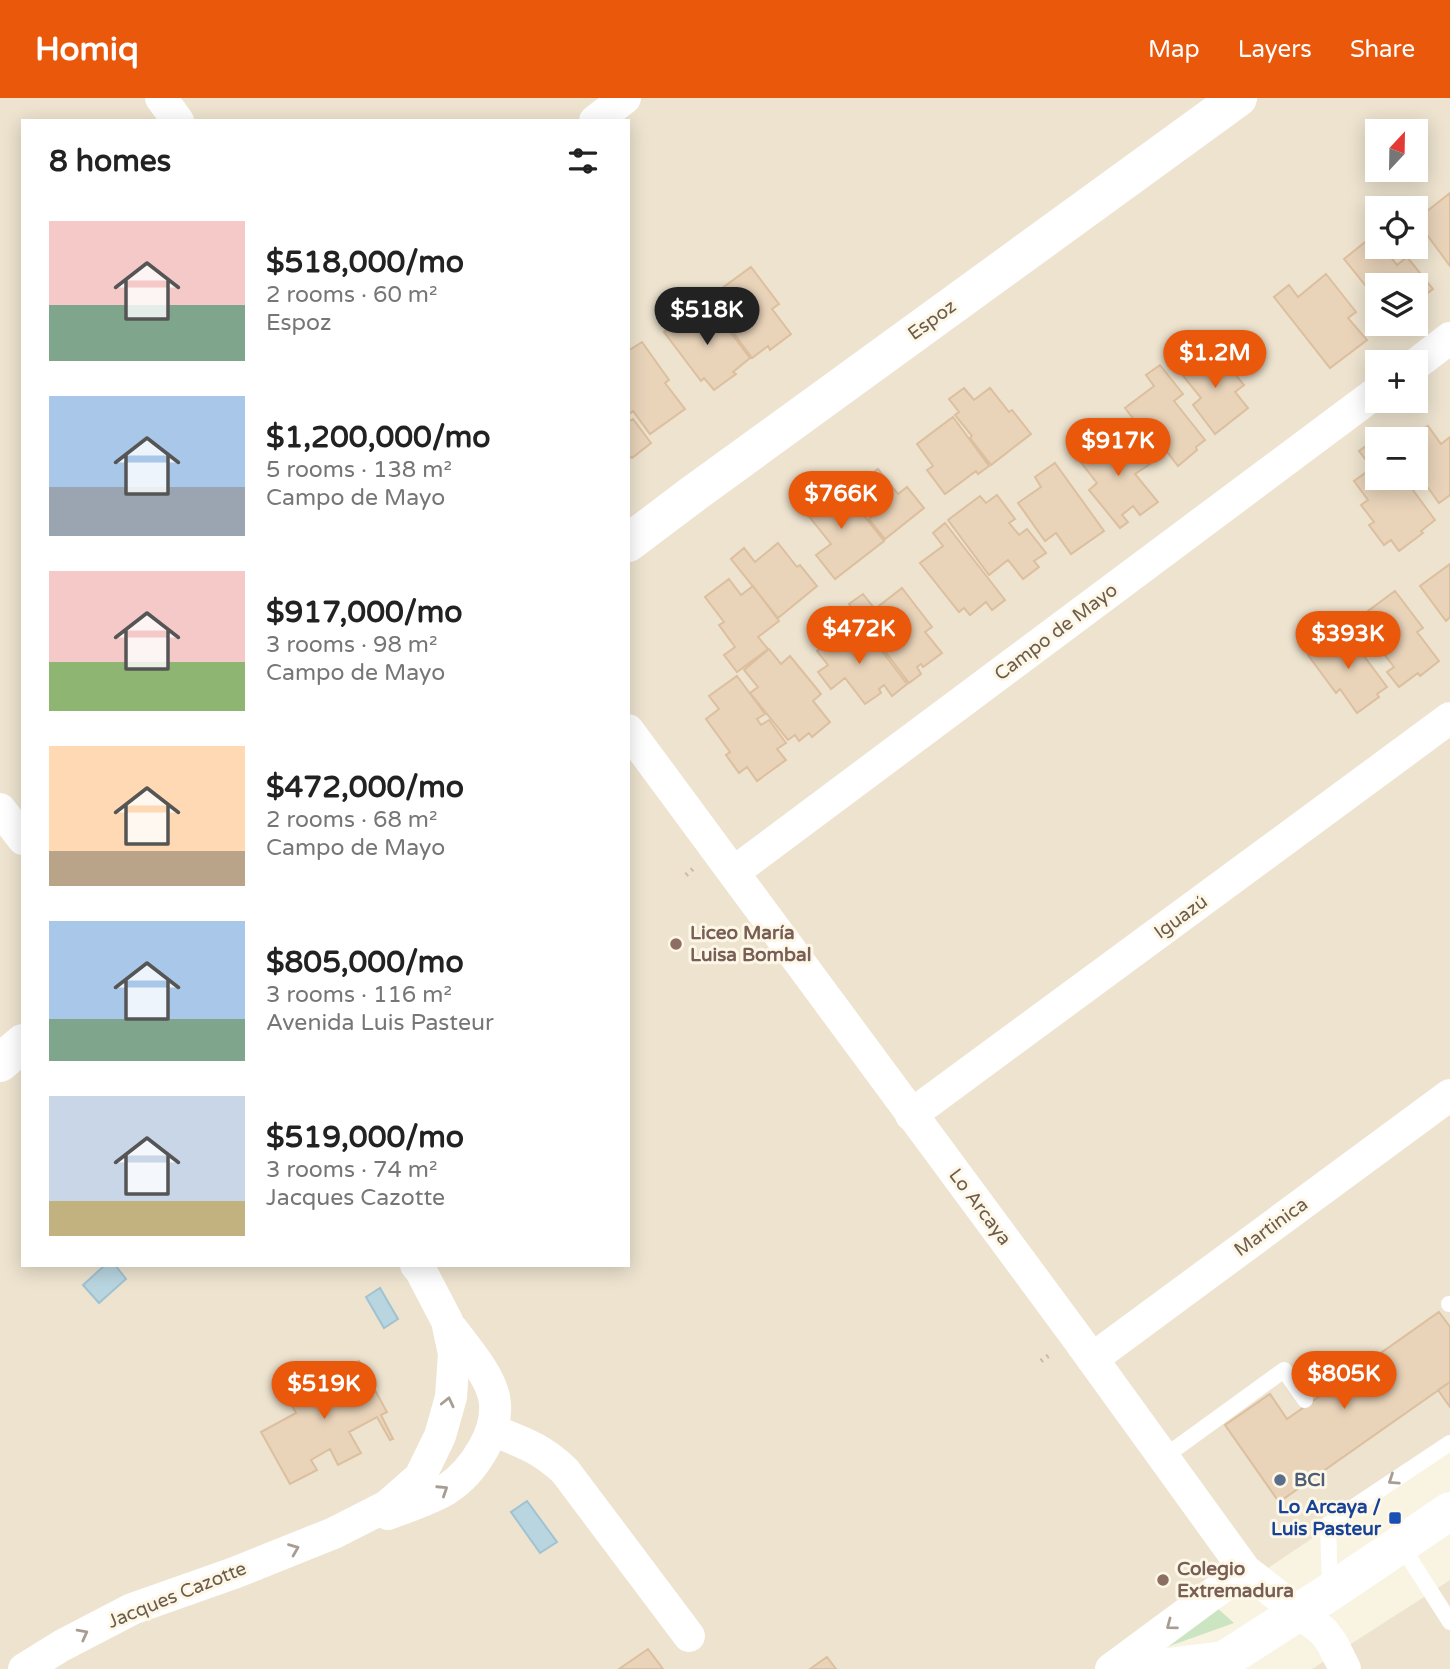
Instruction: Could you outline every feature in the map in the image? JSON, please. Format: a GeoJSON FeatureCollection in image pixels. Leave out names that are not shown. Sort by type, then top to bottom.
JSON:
{"type":"FeatureCollection","features":[{"type":"Feature","properties":{"kind":"street"},"geometry":{"type":"LineString","coordinates":[[161,98],[177,119]]}},
{"type":"Feature","properties":{"kind":"street"},"geometry":{"type":"LineString","coordinates":[[597,119],[625,98]]}},
{"type":"Feature","properties":{"kind":"street","name":"Espoz"},"geometry":{"type":"LineString","coordinates":[[630,541],[1238,98]]}},
{"type":"Feature","properties":{"kind":"street"},"geometry":{"type":"LineString","coordinates":[[1428,354],[1450,338]]}},
{"type":"Feature","properties":{"kind":"street","name":"Campo de Mayo"},"geometry":{"type":"LineString","coordinates":[[734,872],[1365,401]]}},
{"type":"Feature","properties":{"kind":"street","name":"Iguazú"},"geometry":{"type":"LineString","coordinates":[[911,1115],[1450,718]]}},
{"type":"Feature","properties":{"kind":"street","name":"Lo Arcaya"},"geometry":{"type":"LineString","coordinates":[[630,733],[1245,1570],[1315,1602],[1317,1625],[1338,1653],[1345,1669]]}},
{"type":"Feature","properties":{"kind":"street"},"geometry":{"type":"LineString","coordinates":[[0,809],[21,836]]}},
{"type":"Feature","properties":{"kind":"street"},"geometry":{"type":"LineString","coordinates":[[0,1063],[21,1045]]}},
{"type":"Feature","properties":{"kind":"street","name":"Martinica"},"geometry":{"type":"LineString","coordinates":[[1092,1359],[1450,1095]]}},
{"type":"Feature","properties":{"kind":"street","name":"Jacques Cazotte"},"geometry":{"type":"LineString","coordinates":[[24,1669],[61,1646],[132,1609],[431,1498],[450,1487],[477,1459],[492,1430],[494,1397],[418,1267]]}},
{"type":"Feature","properties":{"kind":"street","name":"Jacques Cazotte"},"geometry":{"type":"LineString","coordinates":[[334,1533],[387,1506],[421,1477],[440,1436],[451,1397],[454,1354],[447,1321]]}},
{"type":"Feature","properties":{"kind":"street"},"geometry":{"type":"LineString","coordinates":[[492,1430],[536,1447],[565,1471],[689,1636]]}},
{"type":"Feature","properties":{"kind":"street"},"geometry":{"type":"LineString","coordinates":[[1152,1669],[1217,1664],[1450,1511]]}},
{"type":"Feature","properties":{"kind":"street"},"geometry":{"type":"LineString","coordinates":[[1111,1669],[1245,1570]]}},
{"type":"Feature","properties":{"kind":"lane"},"geometry":{"type":"LineString","coordinates":[[1164,1457],[1284,1370],[1305,1400]]}},
{"type":"Feature","properties":{"kind":"lane"},"geometry":{"type":"LineString","coordinates":[[1315,1602],[1328,1524],[1450,1443]]}},
{"type":"Feature","properties":{"kind":"lane"},"geometry":{"type":"LineString","coordinates":[[1401,1545],[1450,1622]]}},
{"type":"Feature","properties":{"kind":"shaded area"},"geometry":{"type":"Polygon","coordinates":[[[0,98],[1450,98],[1450,1445],[1119,1669],[0,1669],[0,98]]]}},
{"type":"Feature","properties":{"kind":"shaded area"},"geometry":{"type":"Polygon","coordinates":[[[1450,1580],[1450,1669],[1312,1669],[1424,1597],[1450,1580]]]}},
{"type":"Feature","properties":{"kind":"green space"},"geometry":{"type":"Polygon","coordinates":[[[1216,1607],[1234,1623],[1150,1653],[1216,1607]]]}},
{"type":"Feature","properties":{"kind":"water"},"geometry":{"type":"Polygon","coordinates":[[[103,1267],[117,1267],[126,1279],[99,1303],[83,1285],[103,1267]]]}},
{"type":"Feature","properties":{"kind":"water"},"geometry":{"type":"Polygon","coordinates":[[[380,1288],[398,1319],[384,1328],[366,1297],[380,1288]]]}},
{"type":"Feature","properties":{"kind":"water"},"geometry":{"type":"Polygon","coordinates":[[[527,1501],[557,1542],[540,1553],[511,1512],[527,1501]]]}},
{"type":"Feature","properties":{"kind":"building"},"geometry":{"type":"Polygon","coordinates":[[[1450,193],[1450,266],[1428,236],[1428,210],[1450,193]]]}},
{"type":"Feature","properties":{"kind":"building"},"geometry":{"type":"Polygon","coordinates":[[[1365,242],[1365,259],[1392,259],[1397,265],[1409,259],[1420,273],[1365,273],[1365,285],[1344,259],[1365,242]]]}},
{"type":"Feature","properties":{"kind":"building"},"geometry":{"type":"Polygon","coordinates":[[[751,267],[779,304],[772,309],[791,334],[770,350],[768,346],[752,358],[730,328],[735,325],[730,318],[724,323],[706,300],[751,267]]]}},
{"type":"Feature","properties":{"kind":"building"},"geometry":{"type":"Polygon","coordinates":[[[1326,274],[1356,312],[1348,318],[1367,340],[1330,368],[1274,297],[1289,285],[1298,297],[1326,274]]]}},
{"type":"Feature","properties":{"kind":"building"},"geometry":{"type":"Polygon","coordinates":[[[704,302],[718,321],[713,326],[719,333],[727,328],[750,358],[733,372],[736,374],[714,390],[704,378],[701,381],[664,332],[704,302]]]}},
{"type":"Feature","properties":{"kind":"building"},"geometry":{"type":"Polygon","coordinates":[[[642,342],[669,380],[665,383],[685,409],[650,434],[633,411],[630,413],[630,350],[642,342]]]}},
{"type":"Feature","properties":{"kind":"building"},"geometry":{"type":"Polygon","coordinates":[[[1213,347],[1244,385],[1235,392],[1248,408],[1215,434],[1193,405],[1201,398],[1180,372],[1213,347]]]}},
{"type":"Feature","properties":{"kind":"building"},"geometry":{"type":"Polygon","coordinates":[[[1160,365],[1183,394],[1174,401],[1205,440],[1178,466],[1161,444],[1156,448],[1151,442],[1141,450],[1125,429],[1135,421],[1125,408],[1154,386],[1146,375],[1160,365]]]}},
{"type":"Feature","properties":{"kind":"building"},"geometry":{"type":"Polygon","coordinates":[[[964,388],[974,400],[990,388],[1031,434],[991,465],[955,415],[959,412],[949,399],[964,388]]]}},
{"type":"Feature","properties":{"kind":"building"},"geometry":{"type":"Polygon","coordinates":[[[953,417],[989,466],[978,474],[976,471],[945,494],[927,470],[933,466],[917,444],[953,417]]]}},
{"type":"Feature","properties":{"kind":"building"},"geometry":{"type":"Polygon","coordinates":[[[633,419],[651,443],[632,458],[630,456],[630,421],[633,419]]]}},
{"type":"Feature","properties":{"kind":"building"},"geometry":{"type":"Polygon","coordinates":[[[1427,427],[1441,444],[1450,437],[1450,495],[1439,503],[1428,488],[1427,427]]]}},
{"type":"Feature","properties":{"kind":"building"},"geometry":{"type":"Polygon","coordinates":[[[1114,433],[1121,442],[1128,436],[1150,464],[1135,474],[1158,502],[1140,515],[1133,506],[1122,515],[1128,522],[1120,528],[1089,490],[1097,483],[1079,460],[1114,433]]]}},
{"type":"Feature","properties":{"kind":"building"},"geometry":{"type":"Polygon","coordinates":[[[1365,447],[1365,459],[1359,451],[1365,447]]]}},
{"type":"Feature","properties":{"kind":"building"},"geometry":{"type":"Polygon","coordinates":[[[1055,463],[1104,531],[1071,554],[1056,533],[1045,541],[1018,503],[1041,487],[1035,477],[1055,463]]]}},
{"type":"Feature","properties":{"kind":"building"},"geometry":{"type":"Polygon","coordinates":[[[878,469],[898,494],[907,487],[924,508],[885,539],[869,519],[878,511],[857,486],[878,469]]]}},
{"type":"Feature","properties":{"kind":"building"},"geometry":{"type":"Polygon","coordinates":[[[1365,473],[1365,490],[1413,490],[1435,520],[1399,551],[1391,540],[1384,545],[1369,525],[1374,522],[1361,505],[1368,500],[1354,481],[1365,473]]]}},
{"type":"Feature","properties":{"kind":"building"},"geometry":{"type":"Polygon","coordinates":[[[825,485],[841,504],[849,497],[884,541],[835,579],[816,555],[831,544],[800,505],[825,485]]]}},
{"type":"Feature","properties":{"kind":"building"},"geometry":{"type":"Polygon","coordinates":[[[997,495],[1015,519],[1009,523],[1019,535],[1027,529],[1046,553],[1034,561],[1039,567],[1023,579],[1008,560],[989,575],[948,520],[980,496],[986,503],[997,495]]]}},
{"type":"Feature","properties":{"kind":"building"},"geometry":{"type":"Polygon","coordinates":[[[945,523],[1005,600],[992,610],[986,602],[970,615],[964,608],[959,612],[920,563],[943,546],[933,533],[945,523]]]}},
{"type":"Feature","properties":{"kind":"building"},"geometry":{"type":"Polygon","coordinates":[[[778,543],[817,586],[778,618],[731,559],[744,548],[755,562],[778,543]]]}},
{"type":"Feature","properties":{"kind":"building"},"geometry":{"type":"Polygon","coordinates":[[[1450,564],[1450,617],[1446,621],[1420,586],[1450,564]]]}},
{"type":"Feature","properties":{"kind":"building"},"geometry":{"type":"Polygon","coordinates":[[[729,579],[741,595],[753,586],[779,621],[758,637],[768,649],[737,672],[724,655],[735,647],[719,625],[724,622],[705,597],[729,579]]]}},
{"type":"Feature","properties":{"kind":"building"},"geometry":{"type":"Polygon","coordinates":[[[902,588],[932,627],[925,632],[942,653],[923,667],[921,664],[917,667],[921,674],[909,683],[849,604],[863,594],[875,609],[902,588]]]}},
{"type":"Feature","properties":{"kind":"building"},"geometry":{"type":"Polygon","coordinates":[[[1395,591],[1423,628],[1417,632],[1439,661],[1420,676],[1418,673],[1399,687],[1387,672],[1394,667],[1384,654],[1387,651],[1360,617],[1395,591]]]}},
{"type":"Feature","properties":{"kind":"building"},"geometry":{"type":"Polygon","coordinates":[[[851,625],[870,651],[878,646],[907,684],[892,696],[884,685],[879,689],[881,693],[865,704],[845,678],[831,689],[818,672],[828,665],[817,651],[851,625]]]}},
{"type":"Feature","properties":{"kind":"building"},"geometry":{"type":"Polygon","coordinates":[[[1344,629],[1387,687],[1377,694],[1379,697],[1357,713],[1340,689],[1336,693],[1308,655],[1344,629]]]}},
{"type":"Feature","properties":{"kind":"building"},"geometry":{"type":"Polygon","coordinates":[[[769,649],[781,664],[790,656],[821,694],[813,701],[830,722],[812,737],[809,733],[799,741],[795,735],[788,740],[750,693],[758,687],[744,670],[769,649]]]}},
{"type":"Feature","properties":{"kind":"building"},"geometry":{"type":"Polygon","coordinates":[[[737,676],[765,714],[757,719],[761,725],[769,720],[786,743],[777,749],[786,760],[757,781],[747,767],[739,773],[726,755],[730,752],[706,719],[719,709],[709,696],[737,676]]]}},
{"type":"Feature","properties":{"kind":"building"},"geometry":{"type":"Polygon","coordinates":[[[1439,1312],[1450,1327],[1450,1382],[1279,1502],[1225,1425],[1270,1394],[1287,1419],[1439,1312]]]}},
{"type":"Feature","properties":{"kind":"building"},"geometry":{"type":"Polygon","coordinates":[[[359,1361],[387,1412],[381,1415],[393,1439],[390,1440],[377,1417],[349,1432],[361,1453],[338,1465],[330,1449],[311,1460],[317,1470],[290,1484],[261,1432],[296,1413],[285,1393],[323,1373],[326,1378],[359,1361]]]}},
{"type":"Feature","properties":{"kind":"building"},"geometry":{"type":"Polygon","coordinates":[[[1450,1382],[1450,1407],[1438,1390],[1450,1382]]]}},
{"type":"Feature","properties":{"kind":"building"},"geometry":{"type":"Polygon","coordinates":[[[648,1649],[663,1669],[619,1669],[648,1649]]]}},
{"type":"Feature","properties":{"kind":"building"},"geometry":{"type":"Polygon","coordinates":[[[827,1657],[836,1669],[810,1669],[827,1657]]]}},
{"type":"Feature","properties":{"kind":"place","name":"Liceo María Luisa Bombal"},"geometry":{"type":"Point","coordinates":[676,944]}},
{"type":"Feature","properties":{"kind":"place","name":"BCI"},"geometry":{"type":"Point","coordinates":[1280,1480]}},
{"type":"Feature","properties":{"kind":"place","name":"Lo Arcaya / Luis Pasteur"},"geometry":{"type":"Point","coordinates":[1395,1518]}},
{"type":"Feature","properties":{"kind":"place","name":"Colegio Extremadura"},"geometry":{"type":"Point","coordinates":[1163,1580]}}]}
